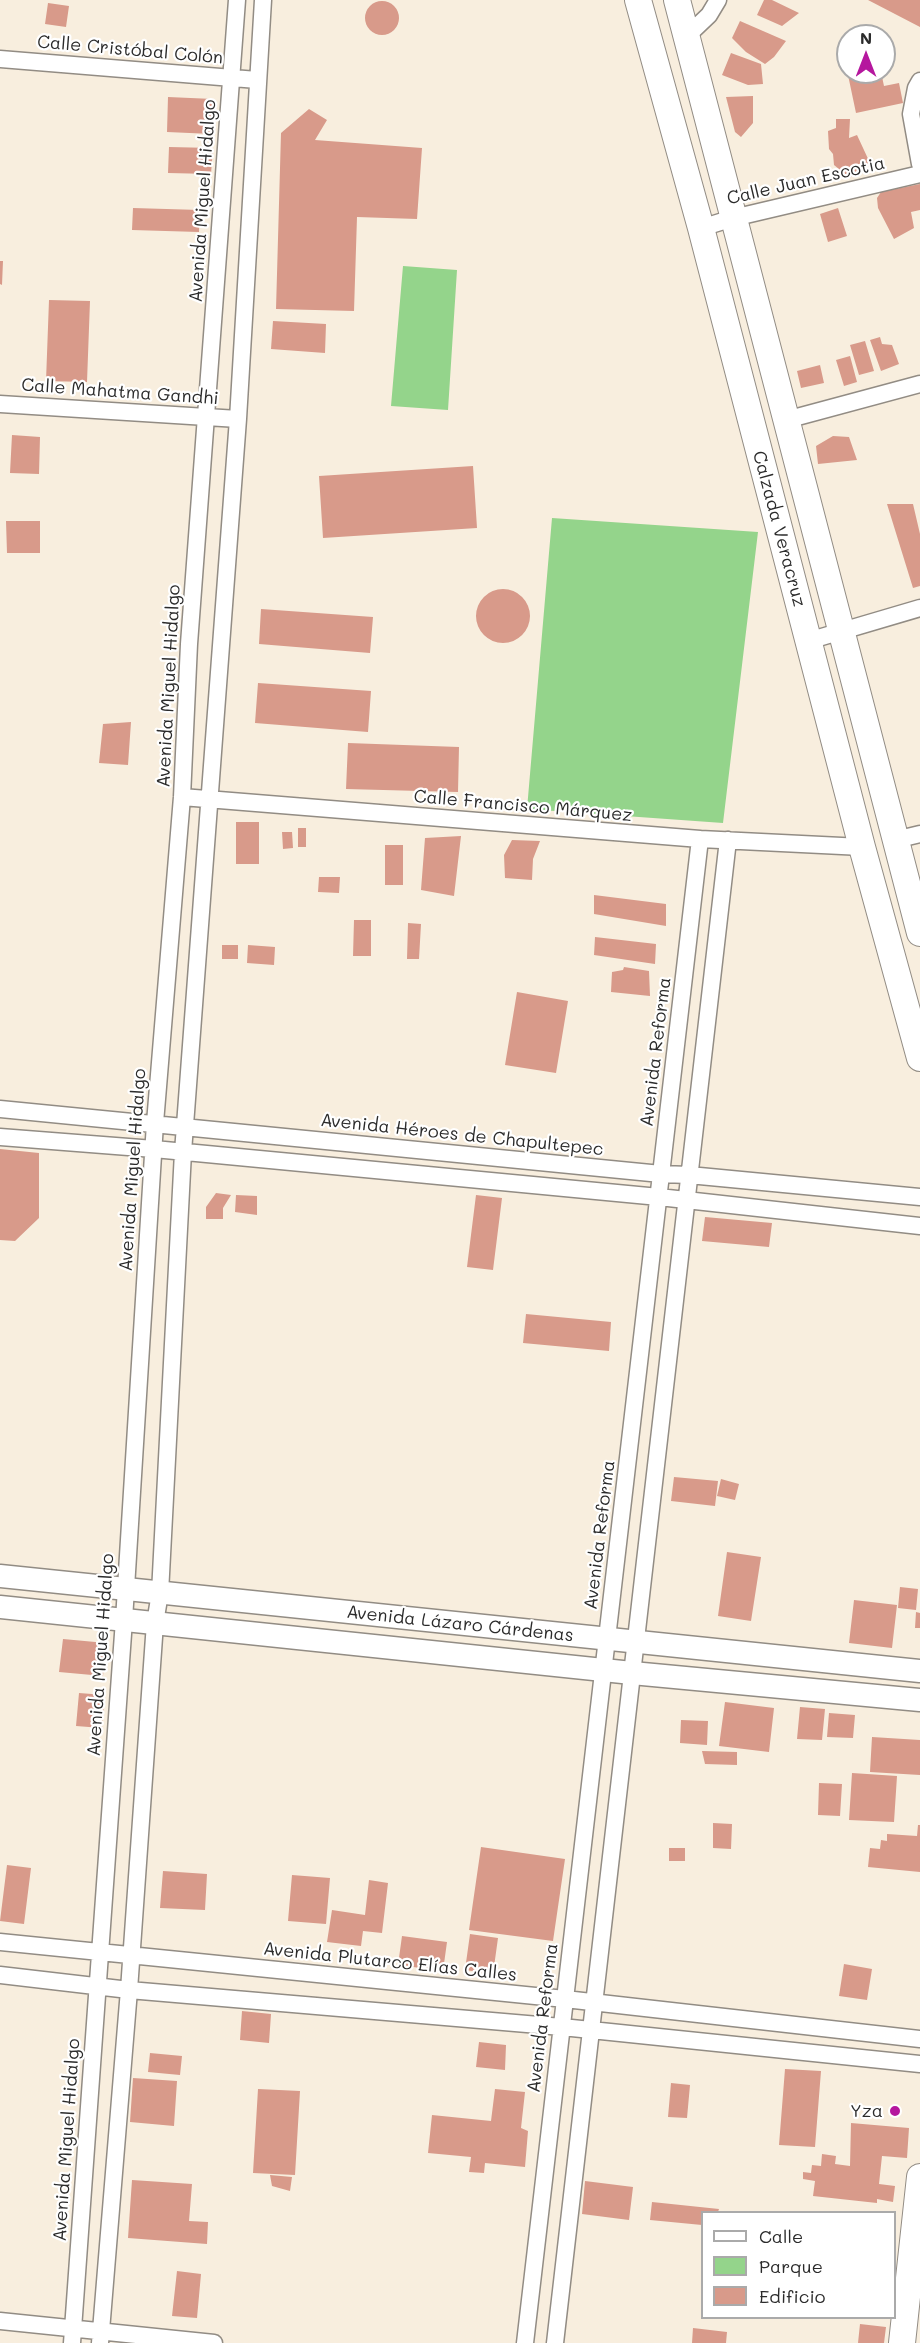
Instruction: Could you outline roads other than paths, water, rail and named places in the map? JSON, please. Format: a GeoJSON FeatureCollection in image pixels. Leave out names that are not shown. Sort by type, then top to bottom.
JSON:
{"type":"FeatureCollection","features":[{"type":"Feature","properties":{"kind":"main road","name":"Calzada Veracruz"},"geometry":{"type":"LineString","coordinates":[[638,0],[920,1058]]}},
{"type":"Feature","properties":{"kind":"main road","name":"Calzada Veracruz"},"geometry":{"type":"LineString","coordinates":[[677,0],[688,35],[733,218],[920,933]]}},
{"type":"Feature","properties":{"kind":"main road","name":"Avenida Lázaro Cárdenas"},"geometry":{"type":"LineString","coordinates":[[0,1576],[920,1671]]}},
{"type":"Feature","properties":{"kind":"main road","name":"Avenida Lázaro Cárdenas"},"geometry":{"type":"LineString","coordinates":[[0,1607],[632,1673],[920,1700]]}},
{"type":"Feature","properties":{"kind":"main road"},"geometry":{"type":"LineString","coordinates":[[903,2343],[920,2177]]}},
{"type":"Feature","properties":{"kind":"street","name":"Avenida Miguel Hidalgo"},"geometry":{"type":"LineString","coordinates":[[72,2336],[124,1620],[155,1123],[182,797],[189,644],[237,0]]}},
{"type":"Feature","properties":{"kind":"street"},"geometry":{"type":"LineString","coordinates":[[100,2337],[129,1990],[155,1623],[160,1593],[183,1152],[238,419],[263,0]]}},
{"type":"Feature","properties":{"kind":"street"},"geometry":{"type":"LineString","coordinates":[[688,35],[709,15],[718,0]]}},
{"type":"Feature","properties":{"kind":"street","name":"Calle Cristóbal Colón"},"geometry":{"type":"LineString","coordinates":[[0,59],[257,80]]}},
{"type":"Feature","properties":{"kind":"street"},"geometry":{"type":"LineString","coordinates":[[920,81],[916,88],[911,114],[920,164]]}},
{"type":"Feature","properties":{"kind":"street","name":"Calle Juan Escotia"},"geometry":{"type":"LineString","coordinates":[[700,228],[733,218],[920,174]]}},
{"type":"Feature","properties":{"kind":"street"},"geometry":{"type":"LineString","coordinates":[[786,420],[920,384]]}},
{"type":"Feature","properties":{"kind":"street","name":"Calle Mahatma Gandhi"},"geometry":{"type":"LineString","coordinates":[[0,404],[238,419]]}},
{"type":"Feature","properties":{"kind":"street"},"geometry":{"type":"LineString","coordinates":[[808,641],[920,608]]}},
{"type":"Feature","properties":{"kind":"street","name":"Calle Francisco Márquez"},"geometry":{"type":"LineString","coordinates":[[182,797],[700,839],[862,847]]}},
{"type":"Feature","properties":{"kind":"street"},"geometry":{"type":"LineString","coordinates":[[895,840],[920,834]]}},
{"type":"Feature","properties":{"kind":"street","name":"Avenida Reforma"},"geometry":{"type":"LineString","coordinates":[[525,2343],[700,839]]}},
{"type":"Feature","properties":{"kind":"street"},"geometry":{"type":"LineString","coordinates":[[555,2343],[728,840]]}},
{"type":"Feature","properties":{"kind":"street","name":"Avenida Héroes de Chapultepec"},"geometry":{"type":"LineString","coordinates":[[0,1110],[920,1197]]}},
{"type":"Feature","properties":{"kind":"street"},"geometry":{"type":"LineString","coordinates":[[0,1137],[154,1149],[658,1197],[686,1202],[920,1226]]}},
{"type":"Feature","properties":{"kind":"street","name":"Avenida Plutarco Elías Calles"},"geometry":{"type":"LineString","coordinates":[[0,1942],[565,1998],[920,2039]]}},
{"type":"Feature","properties":{"kind":"street"},"geometry":{"type":"LineString","coordinates":[[0,1975],[129,1990],[562,2027],[920,2064]]}},
{"type":"Feature","properties":{"kind":"street"},"geometry":{"type":"LineString","coordinates":[[87,2133],[117,2135]]}},
{"type":"Feature","properties":{"kind":"street"},"geometry":{"type":"LineString","coordinates":[[0,2321],[72,2336],[214,2343]]}},
{"type":"Feature","properties":{"kind":"place","name":"Yza"},"geometry":{"type":"Point","coordinates":[895,2111]}}]}
